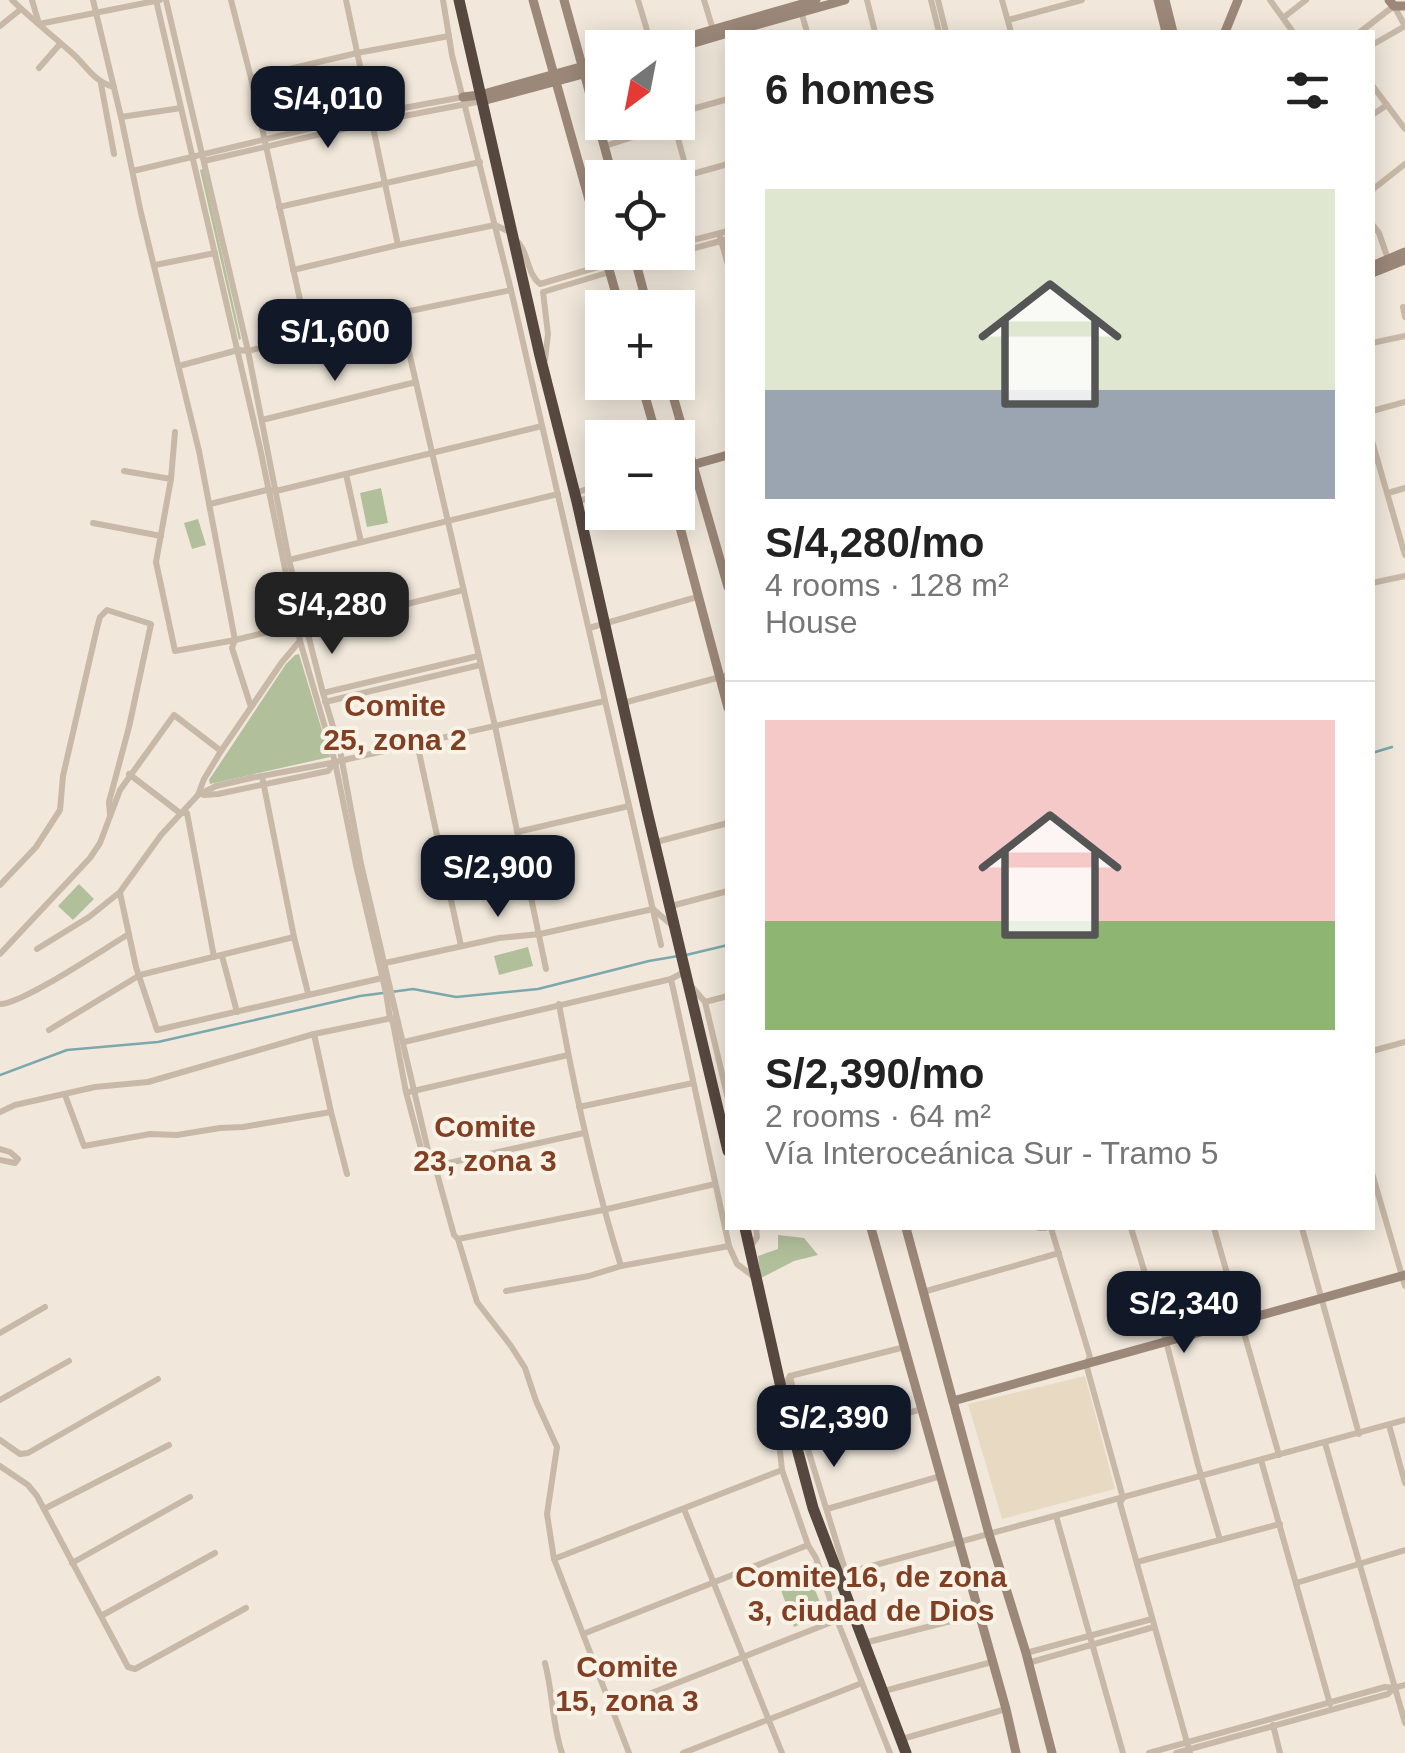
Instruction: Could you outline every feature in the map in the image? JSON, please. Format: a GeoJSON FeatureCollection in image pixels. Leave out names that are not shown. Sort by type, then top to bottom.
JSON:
{"type":"FeatureCollection","features":[{"type":"Feature","properties":{"kind":"highway"},"geometry":{"type":"LineString","coordinates":[[459,0],[725,1138]]}},
{"type":"Feature","properties":{"kind":"highway"},"geometry":{"type":"LineString","coordinates":[[746,1230],[809,1495],[906,1753]]}},
{"type":"Feature","properties":{"kind":"main road"},"geometry":{"type":"LineString","coordinates":[[533,0],[585,183]]}},
{"type":"Feature","properties":{"kind":"main road"},"geometry":{"type":"LineString","coordinates":[[564,0],[608,160]]}},
{"type":"Feature","properties":{"kind":"main road"},"geometry":{"type":"LineString","coordinates":[[738,30],[816,0]]}},
{"type":"Feature","properties":{"kind":"main road"},"geometry":{"type":"LineString","coordinates":[[728,30],[845,0]]}},
{"type":"Feature","properties":{"kind":"main road"},"geometry":{"type":"LineString","coordinates":[[1162,0],[1170,30]]}},
{"type":"Feature","properties":{"kind":"main road"},"geometry":{"type":"LineString","coordinates":[[1226,30],[1238,0]]}},
{"type":"Feature","properties":{"kind":"main road"},"geometry":{"type":"LineString","coordinates":[[695,41],[725,31]]}},
{"type":"Feature","properties":{"kind":"main road"},"geometry":{"type":"LineString","coordinates":[[695,38],[725,33]]}},
{"type":"Feature","properties":{"kind":"main road"},"geometry":{"type":"LineString","coordinates":[[464,101],[583,70]]}},
{"type":"Feature","properties":{"kind":"main road"},"geometry":{"type":"LineString","coordinates":[[1375,268],[1405,256]]}},
{"type":"Feature","properties":{"kind":"main road"},"geometry":{"type":"LineString","coordinates":[[1375,269],[1405,256]]}},
{"type":"Feature","properties":{"kind":"main road"},"geometry":{"type":"LineString","coordinates":[[695,464],[725,456]]}},
{"type":"Feature","properties":{"kind":"main road"},"geometry":{"type":"LineString","coordinates":[[695,475],[725,577]]}},
{"type":"Feature","properties":{"kind":"main road"},"geometry":{"type":"LineString","coordinates":[[680,530],[723,676]]}},
{"type":"Feature","properties":{"kind":"main road"},"geometry":{"type":"LineString","coordinates":[[872,1230],[1016,1753]]}},
{"type":"Feature","properties":{"kind":"main road"},"geometry":{"type":"LineString","coordinates":[[907,1230],[1052,1753]]}},
{"type":"Feature","properties":{"kind":"main road"},"geometry":{"type":"LineString","coordinates":[[954,1401],[1166,1340],[1404,1279]]}},
{"type":"Feature","properties":{"kind":"street"},"geometry":{"type":"LineString","coordinates":[[12,0],[101,83],[114,88]]}},
{"type":"Feature","properties":{"kind":"street"},"geometry":{"type":"LineString","coordinates":[[32,0],[39,24]]}},
{"type":"Feature","properties":{"kind":"street"},"geometry":{"type":"LineString","coordinates":[[93,0],[210,504],[236,640],[232,648],[252,707]]}},
{"type":"Feature","properties":{"kind":"street"},"geometry":{"type":"LineString","coordinates":[[39,24],[164,0]]}},
{"type":"Feature","properties":{"kind":"street"},"geometry":{"type":"LineString","coordinates":[[164,0],[181,108],[339,761],[410,1091],[478,1302],[526,1368],[536,1402],[558,1447],[548,1504],[554,1560],[629,1753]]}},
{"type":"Feature","properties":{"kind":"street"},"geometry":{"type":"LineString","coordinates":[[164,0],[248,350],[300,641],[339,761],[356,865],[382,978],[404,1042],[410,1091]]}},
{"type":"Feature","properties":{"kind":"street"},"geometry":{"type":"LineString","coordinates":[[230,0],[308,336]]}},
{"type":"Feature","properties":{"kind":"street"},"geometry":{"type":"LineString","coordinates":[[346,0],[398,244]]}},
{"type":"Feature","properties":{"kind":"street"},"geometry":{"type":"LineString","coordinates":[[443,0],[662,944]]}},
{"type":"Feature","properties":{"kind":"street"},"geometry":{"type":"LineString","coordinates":[[638,0],[646,30]]}},
{"type":"Feature","properties":{"kind":"street"},"geometry":{"type":"LineString","coordinates":[[704,0],[714,34]]}},
{"type":"Feature","properties":{"kind":"street"},"geometry":{"type":"LineString","coordinates":[[867,0],[874,30]]}},
{"type":"Feature","properties":{"kind":"street"},"geometry":{"type":"LineString","coordinates":[[934,0],[942,30]]}},
{"type":"Feature","properties":{"kind":"street"},"geometry":{"type":"LineString","coordinates":[[1002,0],[1011,30]]}},
{"type":"Feature","properties":{"kind":"street"},"geometry":{"type":"LineString","coordinates":[[1008,20],[1082,0]]}},
{"type":"Feature","properties":{"kind":"street"},"geometry":{"type":"LineString","coordinates":[[1270,0],[1292,30]]}},
{"type":"Feature","properties":{"kind":"street"},"geometry":{"type":"LineString","coordinates":[[1283,18],[1306,0]]}},
{"type":"Feature","properties":{"kind":"street"},"geometry":{"type":"LineString","coordinates":[[1363,30],[1396,4],[1405,26],[1375,43]]}},
{"type":"Feature","properties":{"kind":"street"},"geometry":{"type":"LineString","coordinates":[[0,26],[21,9]]}},
{"type":"Feature","properties":{"kind":"street"},"geometry":{"type":"LineString","coordinates":[[800,9],[806,30]]}},
{"type":"Feature","properties":{"kind":"street"},"geometry":{"type":"LineString","coordinates":[[251,78],[449,36]]}},
{"type":"Feature","properties":{"kind":"street"},"geometry":{"type":"LineString","coordinates":[[39,68],[60,44]]}},
{"type":"Feature","properties":{"kind":"street"},"geometry":{"type":"LineString","coordinates":[[101,83],[114,154]]}},
{"type":"Feature","properties":{"kind":"street"},"geometry":{"type":"LineString","coordinates":[[1375,89],[1405,129]]}},
{"type":"Feature","properties":{"kind":"street"},"geometry":{"type":"LineString","coordinates":[[695,108],[725,100]]}},
{"type":"Feature","properties":{"kind":"street"},"geometry":{"type":"LineString","coordinates":[[133,171],[464,101]]}},
{"type":"Feature","properties":{"kind":"street"},"geometry":{"type":"LineString","coordinates":[[1375,113],[1387,105]]}},
{"type":"Feature","properties":{"kind":"street"},"geometry":{"type":"LineString","coordinates":[[121,117],[181,108]]}},
{"type":"Feature","properties":{"kind":"street"},"geometry":{"type":"LineString","coordinates":[[605,146],[623,140]]}},
{"type":"Feature","properties":{"kind":"street"},"geometry":{"type":"LineString","coordinates":[[279,207],[480,162]]}},
{"type":"Feature","properties":{"kind":"street"},"geometry":{"type":"LineString","coordinates":[[1375,188],[1405,164]]}},
{"type":"Feature","properties":{"kind":"street"},"geometry":{"type":"LineString","coordinates":[[695,173],[725,165]]}},
{"type":"Feature","properties":{"kind":"street"},"geometry":{"type":"LineString","coordinates":[[293,270],[495,225],[521,244],[535,281],[540,284],[600,270]]}},
{"type":"Feature","properties":{"kind":"street"},"geometry":{"type":"LineString","coordinates":[[1375,228],[1389,260]]}},
{"type":"Feature","properties":{"kind":"street"},"geometry":{"type":"LineString","coordinates":[[695,241],[724,236]]}},
{"type":"Feature","properties":{"kind":"street"},"geometry":{"type":"LineString","coordinates":[[695,243],[724,236]]}},
{"type":"Feature","properties":{"kind":"street"},"geometry":{"type":"LineString","coordinates":[[155,265],[215,254]]}},
{"type":"Feature","properties":{"kind":"street"},"geometry":{"type":"LineString","coordinates":[[544,371],[548,334],[543,292],[604,270]]}},
{"type":"Feature","properties":{"kind":"street"},"geometry":{"type":"LineString","coordinates":[[179,366],[511,290]]}},
{"type":"Feature","properties":{"kind":"street"},"geometry":{"type":"LineString","coordinates":[[1402,306],[1405,316]]}},
{"type":"Feature","properties":{"kind":"street"},"geometry":{"type":"LineString","coordinates":[[400,313],[495,726],[546,969]]}},
{"type":"Feature","properties":{"kind":"street"},"geometry":{"type":"LineString","coordinates":[[1375,342],[1405,336]]}},
{"type":"Feature","properties":{"kind":"street"},"geometry":{"type":"LineString","coordinates":[[262,420],[416,382]]}},
{"type":"Feature","properties":{"kind":"street"},"geometry":{"type":"LineString","coordinates":[[1375,411],[1405,402]]}},
{"type":"Feature","properties":{"kind":"street"},"geometry":{"type":"LineString","coordinates":[[210,504],[542,426]]}},
{"type":"Feature","properties":{"kind":"street"},"geometry":{"type":"LineString","coordinates":[[175,432],[156,562],[176,651],[297,625]]}},
{"type":"Feature","properties":{"kind":"street"},"geometry":{"type":"LineString","coordinates":[[1375,450],[1405,554]]}},
{"type":"Feature","properties":{"kind":"street"},"geometry":{"type":"LineString","coordinates":[[124,471],[171,478]]}},
{"type":"Feature","properties":{"kind":"street"},"geometry":{"type":"LineString","coordinates":[[346,474],[361,542]]}},
{"type":"Feature","properties":{"kind":"street"},"geometry":{"type":"LineString","coordinates":[[1388,493],[1405,488]]}},
{"type":"Feature","properties":{"kind":"street"},"geometry":{"type":"LineString","coordinates":[[576,497],[585,492]]}},
{"type":"Feature","properties":{"kind":"street"},"geometry":{"type":"LineString","coordinates":[[289,560],[558,494]]}},
{"type":"Feature","properties":{"kind":"street"},"geometry":{"type":"LineString","coordinates":[[576,497],[585,496]]}},
{"type":"Feature","properties":{"kind":"street"},"geometry":{"type":"LineString","coordinates":[[92,523],[161,536]]}},
{"type":"Feature","properties":{"kind":"street"},"geometry":{"type":"LineString","coordinates":[[1375,583],[1405,576]]}},
{"type":"Feature","properties":{"kind":"street"},"geometry":{"type":"LineString","coordinates":[[307,629],[464,590]]}},
{"type":"Feature","properties":{"kind":"street"},"geometry":{"type":"LineString","coordinates":[[589,628],[697,597]]}},
{"type":"Feature","properties":{"kind":"street"},"geometry":{"type":"LineString","coordinates":[[0,885],[36,847],[60,810],[63,776],[96,628],[102,613],[108,610],[150,624],[109,802],[110,815]]}},
{"type":"Feature","properties":{"kind":"street"},"geometry":{"type":"LineString","coordinates":[[198,795],[221,751],[300,641]]}},
{"type":"Feature","properties":{"kind":"street"},"geometry":{"type":"LineString","coordinates":[[324,697],[479,660]]}},
{"type":"Feature","properties":{"kind":"street"},"geometry":{"type":"LineString","coordinates":[[623,703],[723,676]]}},
{"type":"Feature","properties":{"kind":"street"},"geometry":{"type":"LineString","coordinates":[[37,949],[89,917],[120,892],[180,813],[198,795],[216,786],[328,770],[339,761],[606,701]]}},
{"type":"Feature","properties":{"kind":"street"},"geometry":{"type":"LineString","coordinates":[[0,954],[90,858],[100,843],[120,790],[174,715],[221,751]]}},
{"type":"Feature","properties":{"kind":"street"},"geometry":{"type":"LineString","coordinates":[[418,743],[461,946]]}},
{"type":"Feature","properties":{"kind":"street"},"geometry":{"type":"LineString","coordinates":[[130,774],[180,813],[187,814],[218,956],[236,1012]]}},
{"type":"Feature","properties":{"kind":"street"},"geometry":{"type":"LineString","coordinates":[[263,780],[308,993]]}},
{"type":"Feature","properties":{"kind":"street"},"geometry":{"type":"LineString","coordinates":[[517,832],[630,806]]}},
{"type":"Feature","properties":{"kind":"street"},"geometry":{"type":"LineString","coordinates":[[654,843],[725,824]]}},
{"type":"Feature","properties":{"kind":"street"},"geometry":{"type":"LineString","coordinates":[[120,892],[136,967],[157,1030],[382,978]]}},
{"type":"Feature","properties":{"kind":"street"},"geometry":{"type":"LineString","coordinates":[[670,906],[725,892]]}},
{"type":"Feature","properties":{"kind":"street"},"geometry":{"type":"LineString","coordinates":[[385,963],[653,909]]}},
{"type":"Feature","properties":{"kind":"street"},"geometry":{"type":"LineString","coordinates":[[653,909],[675,928]]}},
{"type":"Feature","properties":{"kind":"street"},"geometry":{"type":"LineString","coordinates":[[0,1004],[7,1006],[40,989],[129,934]]}},
{"type":"Feature","properties":{"kind":"street"},"geometry":{"type":"LineString","coordinates":[[49,1030],[140,975],[294,938]]}},
{"type":"Feature","properties":{"kind":"street"},"geometry":{"type":"LineString","coordinates":[[404,1042],[686,973],[705,1002],[725,1087]]}},
{"type":"Feature","properties":{"kind":"street"},"geometry":{"type":"LineString","coordinates":[[671,979],[725,1228]]}},
{"type":"Feature","properties":{"kind":"street"},"geometry":{"type":"LineString","coordinates":[[705,1002],[725,997]]}},
{"type":"Feature","properties":{"kind":"street"},"geometry":{"type":"LineString","coordinates":[[559,1004],[584,1133],[620,1266]]}},
{"type":"Feature","properties":{"kind":"street"},"geometry":{"type":"LineString","coordinates":[[0,1112],[95,1088],[148,1082],[314,1034],[394,1018]]}},
{"type":"Feature","properties":{"kind":"street"},"geometry":{"type":"LineString","coordinates":[[314,1034],[348,1174]]}},
{"type":"Feature","properties":{"kind":"street"},"geometry":{"type":"LineString","coordinates":[[1375,1049],[1405,1042]]}},
{"type":"Feature","properties":{"kind":"street"},"geometry":{"type":"LineString","coordinates":[[410,1091],[568,1054]]}},
{"type":"Feature","properties":{"kind":"street"},"geometry":{"type":"LineString","coordinates":[[580,1107],[693,1083]]}},
{"type":"Feature","properties":{"kind":"street"},"geometry":{"type":"LineString","coordinates":[[65,1095],[84,1146],[331,1112]]}},
{"type":"Feature","properties":{"kind":"street"},"geometry":{"type":"LineString","coordinates":[[435,1166],[584,1133]]}},
{"type":"Feature","properties":{"kind":"street"},"geometry":{"type":"LineString","coordinates":[[0,1149],[18,1159],[15,1163],[0,1160]]}},
{"type":"Feature","properties":{"kind":"street"},"geometry":{"type":"LineString","coordinates":[[1375,1183],[1404,1279]]}},
{"type":"Feature","properties":{"kind":"street"},"geometry":{"type":"LineString","coordinates":[[458,1239],[715,1184]]}},
{"type":"Feature","properties":{"kind":"street"},"geometry":{"type":"LineString","coordinates":[[725,1230],[737,1264],[756,1278]]}},
{"type":"Feature","properties":{"kind":"street"},"geometry":{"type":"LineString","coordinates":[[750,1247],[757,1237],[756,1230]]}},
{"type":"Feature","properties":{"kind":"street"},"geometry":{"type":"LineString","coordinates":[[1046,1230],[1059,1253],[1090,1358],[1086,1364],[1124,1498]]}},
{"type":"Feature","properties":{"kind":"street"},"geometry":{"type":"LineString","coordinates":[[1132,1230],[1220,1540]]}},
{"type":"Feature","properties":{"kind":"street"},"geometry":{"type":"LineString","coordinates":[[1215,1230],[1279,1455]]}},
{"type":"Feature","properties":{"kind":"street"},"geometry":{"type":"LineString","coordinates":[[1303,1230],[1358,1434]]}},
{"type":"Feature","properties":{"kind":"street"},"geometry":{"type":"LineString","coordinates":[[506,1291],[729,1246]]}},
{"type":"Feature","properties":{"kind":"street"},"geometry":{"type":"LineString","coordinates":[[924,1292],[1059,1253]]}},
{"type":"Feature","properties":{"kind":"street"},"geometry":{"type":"LineString","coordinates":[[0,1334],[45,1307]]}},
{"type":"Feature","properties":{"kind":"street"},"geometry":{"type":"LineString","coordinates":[[890,1753],[782,1470],[776,1404],[790,1376],[905,1346]]}},
{"type":"Feature","properties":{"kind":"street"},"geometry":{"type":"LineString","coordinates":[[0,1400],[69,1361]]}},
{"type":"Feature","properties":{"kind":"street"},"geometry":{"type":"LineString","coordinates":[[790,1376],[842,1576],[1405,1420]]}},
{"type":"Feature","properties":{"kind":"street"},"geometry":{"type":"LineString","coordinates":[[0,1436],[20,1454],[28,1453],[158,1379]]}},
{"type":"Feature","properties":{"kind":"street"},"geometry":{"type":"LineString","coordinates":[[806,1443],[922,1409]]}},
{"type":"Feature","properties":{"kind":"street"},"geometry":{"type":"LineString","coordinates":[[1389,1425],[1405,1483]]}},
{"type":"Feature","properties":{"kind":"street"},"geometry":{"type":"LineString","coordinates":[[1325,1444],[1405,1723]]}},
{"type":"Feature","properties":{"kind":"street"},"geometry":{"type":"LineString","coordinates":[[44,1509],[169,1445]]}},
{"type":"Feature","properties":{"kind":"street"},"geometry":{"type":"LineString","coordinates":[[1261,1460],[1330,1704]]}},
{"type":"Feature","properties":{"kind":"street"},"geometry":{"type":"LineString","coordinates":[[0,1466],[28,1485],[44,1509],[128,1667],[136,1668],[246,1608]]}},
{"type":"Feature","properties":{"kind":"street"},"geometry":{"type":"LineString","coordinates":[[554,1560],[782,1470]]}},
{"type":"Feature","properties":{"kind":"street"},"geometry":{"type":"LineString","coordinates":[[827,1509],[941,1476]]}},
{"type":"Feature","properties":{"kind":"street"},"geometry":{"type":"LineString","coordinates":[[72,1563],[190,1497]]}},
{"type":"Feature","properties":{"kind":"street"},"geometry":{"type":"LineString","coordinates":[[1124,1498],[1120,1503],[1189,1748]]}},
{"type":"Feature","properties":{"kind":"street"},"geometry":{"type":"LineString","coordinates":[[684,1509],[782,1753]]}},
{"type":"Feature","properties":{"kind":"street"},"geometry":{"type":"LineString","coordinates":[[1056,1516],[1123,1753]]}},
{"type":"Feature","properties":{"kind":"street"},"geometry":{"type":"LineString","coordinates":[[1137,1562],[1280,1524]]}},
{"type":"Feature","properties":{"kind":"street"},"geometry":{"type":"LineString","coordinates":[[582,1634],[808,1545]]}},
{"type":"Feature","properties":{"kind":"street"},"geometry":{"type":"LineString","coordinates":[[1296,1583],[1405,1550]]}},
{"type":"Feature","properties":{"kind":"street"},"geometry":{"type":"LineString","coordinates":[[101,1616],[215,1553]]}},
{"type":"Feature","properties":{"kind":"street"},"geometry":{"type":"LineString","coordinates":[[864,1643],[979,1614]]}},
{"type":"Feature","properties":{"kind":"street"},"geometry":{"type":"LineString","coordinates":[[612,1708],[837,1620]]}},
{"type":"Feature","properties":{"kind":"street"},"geometry":{"type":"LineString","coordinates":[[1027,1658],[1153,1623]]}},
{"type":"Feature","properties":{"kind":"street"},"geometry":{"type":"LineString","coordinates":[[882,1691],[992,1662]]}},
{"type":"Feature","properties":{"kind":"street"},"geometry":{"type":"LineString","coordinates":[[544,1663],[562,1753]]}},
{"type":"Feature","properties":{"kind":"street"},"geometry":{"type":"LineString","coordinates":[[683,1753],[862,1683]]}},
{"type":"Feature","properties":{"kind":"street"},"geometry":{"type":"LineString","coordinates":[[1272,1722],[1388,1694],[1405,1684]]}},
{"type":"Feature","properties":{"kind":"street"},"geometry":{"type":"LineString","coordinates":[[1176,1753],[1385,1687],[1394,1688]]}},
{"type":"Feature","properties":{"kind":"street"},"geometry":{"type":"LineString","coordinates":[[901,1740],[1006,1709]]}},
{"type":"Feature","properties":{"kind":"street"},"geometry":{"type":"LineString","coordinates":[[884,1735],[891,1714]]}},
{"type":"Feature","properties":{"kind":"street"},"geometry":{"type":"LineString","coordinates":[[1272,1722],[1280,1753]]}},
{"type":"Feature","properties":{"kind":"street"},"geometry":{"type":"LineString","coordinates":[[1148,1753],[1189,1748]]}},
{"type":"Feature","properties":{"kind":"green space"},"geometry":{"type":"Polygon","coordinates":[[[203,169],[241,339],[239,340],[200,170],[203,169]]]}},
{"type":"Feature","properties":{"kind":"green space"},"geometry":{"type":"Polygon","coordinates":[[[381,488],[388,523],[367,527],[360,493],[381,488]]]}},
{"type":"Feature","properties":{"kind":"green space"},"geometry":{"type":"Polygon","coordinates":[[[198,519],[206,545],[192,549],[184,523],[198,519]]]}},
{"type":"Feature","properties":{"kind":"green space"},"geometry":{"type":"Polygon","coordinates":[[[299,654],[330,757],[210,784],[286,664],[299,654]]]}},
{"type":"Feature","properties":{"kind":"green space"},"geometry":{"type":"Polygon","coordinates":[[[79,884],[94,899],[73,920],[58,906],[79,884]]]}},
{"type":"Feature","properties":{"kind":"green space"},"geometry":{"type":"Polygon","coordinates":[[[528,947],[533,966],[499,975],[494,956],[528,947]]]}},
{"type":"Feature","properties":{"kind":"green space"},"geometry":{"type":"Polygon","coordinates":[[[778,1235],[804,1238],[818,1255],[794,1261],[761,1278],[758,1256],[778,1249],[778,1235]]]}},
{"type":"Feature","properties":{"kind":"green space"},"geometry":{"type":"Polygon","coordinates":[[[810,1578],[825,1614],[794,1627],[781,1590],[810,1578]]]}},
{"type":"Feature","properties":{"kind":"shaded area"},"geometry":{"type":"Polygon","coordinates":[[[1085,1376],[1115,1489],[1002,1519],[968,1404],[1085,1376]]]}},
{"type":"Feature","properties":{"kind":"waterway"},"geometry":{"type":"LineString","coordinates":[[1375,752],[1392,747]]}},
{"type":"Feature","properties":{"kind":"waterway"},"geometry":{"type":"LineString","coordinates":[[686,955],[725,946]]}},
{"type":"Feature","properties":{"kind":"waterway"},"geometry":{"type":"LineString","coordinates":[[391,992],[413,989],[456,997],[538,989],[678,956]]}},
{"type":"Feature","properties":{"kind":"waterway"},"geometry":{"type":"LineString","coordinates":[[0,1075],[67,1050],[158,1042],[383,993]]}},
{"type":"Feature","properties":{"kind":"district","name":"Comite 25, zona 2"},"geometry":{"type":"Point","coordinates":[395,723]}},
{"type":"Feature","properties":{"kind":"district","name":"Comite 23, zona 3"},"geometry":{"type":"Point","coordinates":[485,1144]}},
{"type":"Feature","properties":{"kind":"district","name":"Comite 16, de zona 3, ciudad de Dios"},"geometry":{"type":"Point","coordinates":[871,1594]}},
{"type":"Feature","properties":{"kind":"district","name":"Comite 15, zona 3"},"geometry":{"type":"Point","coordinates":[627,1684]}}]}
